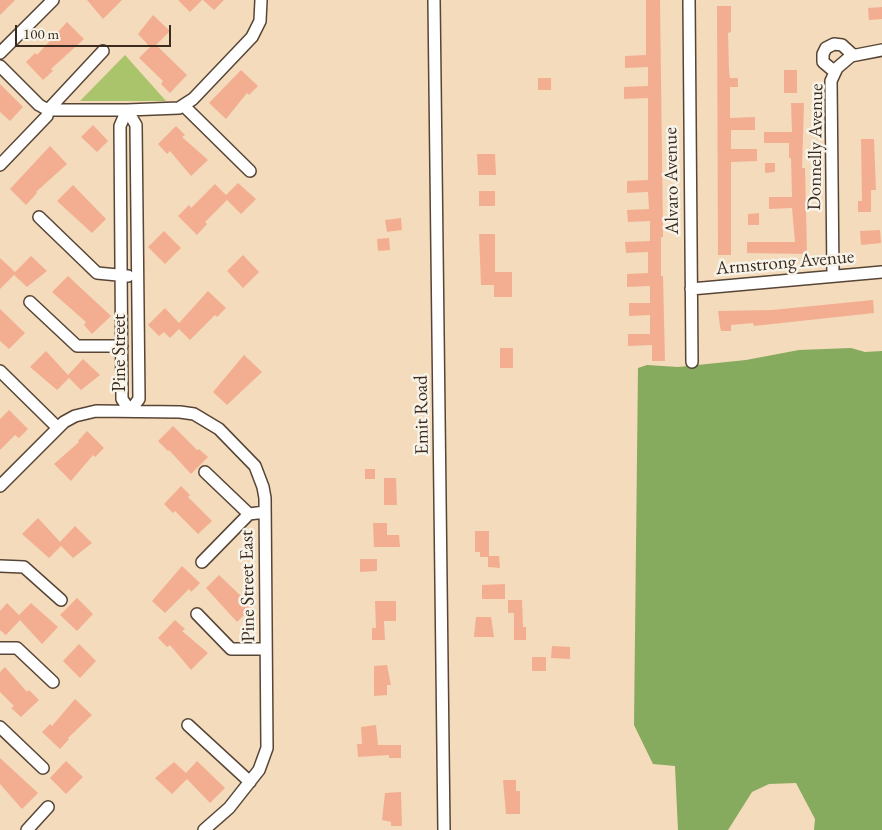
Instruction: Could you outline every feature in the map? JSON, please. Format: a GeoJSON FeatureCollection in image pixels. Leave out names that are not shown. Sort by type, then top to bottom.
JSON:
{"type":"FeatureCollection","features":[{"type":"Feature","properties":{"kind":"street"},"geometry":{"type":"LineString","coordinates":[[0,53],[53,0]]}},
{"type":"Feature","properties":{"kind":"street"},"geometry":{"type":"LineString","coordinates":[[0,66],[39,104],[48,110],[171,110],[184,106],[256,32],[260,21],[260,0]]}},
{"type":"Feature","properties":{"kind":"street","name":"Emit Road"},"geometry":{"type":"LineString","coordinates":[[434,0],[444,830]]}},
{"type":"Feature","properties":{"kind":"street","name":"Alvaro Avenue"},"geometry":{"type":"LineString","coordinates":[[689,0],[692,362]]}},
{"type":"Feature","properties":{"kind":"street"},"geometry":{"type":"LineString","coordinates":[[835,72],[823,62],[822,54],[826,48],[838,44],[846,48],[853,55],[882,50]]}},
{"type":"Feature","properties":{"kind":"street"},"geometry":{"type":"LineString","coordinates":[[0,165],[47,116],[48,110],[103,51]]}},
{"type":"Feature","properties":{"kind":"street","name":"Donnelly Avenue"},"geometry":{"type":"LineString","coordinates":[[833,276],[830,87],[835,72],[842,63],[853,55]]}},
{"type":"Feature","properties":{"kind":"street"},"geometry":{"type":"LineString","coordinates":[[184,106],[250,172]]}},
{"type":"Feature","properties":{"kind":"street","name":"Pine Street"},"geometry":{"type":"LineString","coordinates":[[127,110],[136,125],[138,276],[139,399],[130,411],[122,399],[120,126],[127,110]]}},
{"type":"Feature","properties":{"kind":"street"},"geometry":{"type":"LineString","coordinates":[[121,182],[137,182]]}},
{"type":"Feature","properties":{"kind":"street"},"geometry":{"type":"LineString","coordinates":[[40,217],[97,273],[138,276]]}},
{"type":"Feature","properties":{"kind":"street","name":"Armstrong Avenue"},"geometry":{"type":"LineString","coordinates":[[691,289],[882,272]]}},
{"type":"Feature","properties":{"kind":"street"},"geometry":{"type":"LineString","coordinates":[[30,302],[76,346],[122,346]]}},
{"type":"Feature","properties":{"kind":"street"},"geometry":{"type":"LineString","coordinates":[[122,327],[138,327]]}},
{"type":"Feature","properties":{"kind":"street"},"geometry":{"type":"LineString","coordinates":[[0,371],[58,428]]}},
{"type":"Feature","properties":{"kind":"street","name":"Pine Street East"},"geometry":{"type":"LineString","coordinates":[[0,486],[58,428],[75,416],[88,412],[130,411],[194,414],[212,423],[255,466],[264,487],[267,748],[259,770],[250,782],[229,808],[204,830]]}},
{"type":"Feature","properties":{"kind":"street"},"geometry":{"type":"LineString","coordinates":[[205,472],[248,514]]}},
{"type":"Feature","properties":{"kind":"street"},"geometry":{"type":"LineString","coordinates":[[202,562],[248,514],[265,512]]}},
{"type":"Feature","properties":{"kind":"street"},"geometry":{"type":"LineString","coordinates":[[0,566],[24,567],[61,600]]}},
{"type":"Feature","properties":{"kind":"street"},"geometry":{"type":"LineString","coordinates":[[197,614],[231,649],[266,649]]}},
{"type":"Feature","properties":{"kind":"street"},"geometry":{"type":"LineString","coordinates":[[0,648],[17,648],[53,682]]}},
{"type":"Feature","properties":{"kind":"street"},"geometry":{"type":"LineString","coordinates":[[188,725],[250,782]]}},
{"type":"Feature","properties":{"kind":"street"},"geometry":{"type":"LineString","coordinates":[[0,727],[43,768]]}},
{"type":"Feature","properties":{"kind":"street"},"geometry":{"type":"LineString","coordinates":[[27,830],[48,807]]}},
{"type":"Feature","properties":{"kind":"green space"},"geometry":{"type":"Polygon","coordinates":[[[125,55],[166,101],[80,101],[125,55]]]}},
{"type":"Feature","properties":{"kind":"green space"},"geometry":{"type":"Polygon","coordinates":[[[851,348],[865,352],[882,351],[882,830],[814,830],[815,819],[796,783],[769,784],[752,792],[728,830],[678,830],[675,766],[653,764],[634,725],[638,368],[647,365],[678,367],[746,360],[799,350],[851,348]]]}},
{"type":"Feature","properties":{"kind":"building"},"geometry":{"type":"Polygon","coordinates":[[[0,0],[15,0],[0,15],[0,0]]]}},
{"type":"Feature","properties":{"kind":"building"},"geometry":{"type":"Polygon","coordinates":[[[87,0],[122,0],[103,19],[87,0]]]}},
{"type":"Feature","properties":{"kind":"building"},"geometry":{"type":"Polygon","coordinates":[[[178,0],[202,0],[190,12],[178,0]]]}},
{"type":"Feature","properties":{"kind":"building"},"geometry":{"type":"Polygon","coordinates":[[[203,0],[224,0],[214,10],[203,0]]]}},
{"type":"Feature","properties":{"kind":"building"},"geometry":{"type":"Polygon","coordinates":[[[646,0],[660,0],[663,237],[661,237],[661,276],[663,276],[665,361],[652,361],[652,345],[628,346],[628,334],[650,334],[650,315],[629,316],[629,303],[650,303],[650,286],[627,287],[627,274],[648,273],[648,252],[626,253],[625,242],[650,241],[650,221],[628,222],[627,210],[649,209],[648,192],[627,193],[627,181],[648,180],[648,98],[624,99],[624,87],[648,86],[648,67],[625,68],[625,56],[646,55],[646,0]]]}},
{"type":"Feature","properties":{"kind":"building"},"geometry":{"type":"Polygon","coordinates":[[[717,6],[731,6],[731,32],[728,33],[729,70],[730,78],[738,78],[738,87],[730,87],[730,118],[755,117],[755,130],[731,130],[731,149],[757,149],[757,161],[731,162],[731,255],[718,255],[717,6]]]}},
{"type":"Feature","properties":{"kind":"building"},"geometry":{"type":"Polygon","coordinates":[[[882,7],[882,19],[869,20],[868,8],[882,7]]]}},
{"type":"Feature","properties":{"kind":"building"},"geometry":{"type":"Polygon","coordinates":[[[153,15],[170,31],[156,45],[187,75],[170,93],[161,84],[163,81],[139,58],[150,47],[138,34],[153,15]]]}},
{"type":"Feature","properties":{"kind":"building"},"geometry":{"type":"Polygon","coordinates":[[[67,22],[84,39],[51,69],[53,71],[43,80],[26,62],[35,53],[37,55],[67,22]]]}},
{"type":"Feature","properties":{"kind":"building"},"geometry":{"type":"Polygon","coordinates":[[[241,70],[258,86],[249,95],[247,93],[226,119],[209,103],[241,70]]]}},
{"type":"Feature","properties":{"kind":"building"},"geometry":{"type":"Polygon","coordinates":[[[784,70],[797,70],[797,93],[784,93],[784,70]]]}},
{"type":"Feature","properties":{"kind":"building"},"geometry":{"type":"Polygon","coordinates":[[[538,78],[551,78],[551,90],[538,90],[538,78]]]}},
{"type":"Feature","properties":{"kind":"building"},"geometry":{"type":"Polygon","coordinates":[[[0,84],[23,107],[10,121],[0,112],[0,84]]]}},
{"type":"Feature","properties":{"kind":"building"},"geometry":{"type":"Polygon","coordinates":[[[791,103],[804,103],[802,168],[805,168],[807,254],[747,253],[747,242],[795,242],[792,208],[769,209],[769,197],[792,197],[789,143],[764,143],[764,132],[792,132],[791,103]]]}},
{"type":"Feature","properties":{"kind":"building"},"geometry":{"type":"Polygon","coordinates":[[[93,125],[108,141],[97,152],[81,137],[93,125]]]}},
{"type":"Feature","properties":{"kind":"building"},"geometry":{"type":"Polygon","coordinates":[[[176,126],[185,135],[182,137],[208,160],[191,176],[170,151],[167,154],[158,144],[176,126]]]}},
{"type":"Feature","properties":{"kind":"building"},"geometry":{"type":"Polygon","coordinates":[[[861,139],[874,139],[876,190],[871,190],[871,212],[858,212],[858,201],[862,201],[861,139]]]}},
{"type":"Feature","properties":{"kind":"building"},"geometry":{"type":"Polygon","coordinates":[[[50,146],[67,164],[36,192],[26,205],[10,189],[50,146]]]}},
{"type":"Feature","properties":{"kind":"building"},"geometry":{"type":"Polygon","coordinates":[[[477,154],[495,154],[496,175],[478,175],[477,154]]]}},
{"type":"Feature","properties":{"kind":"building"},"geometry":{"type":"Polygon","coordinates":[[[765,163],[775,163],[775,172],[765,173],[765,163]]]}},
{"type":"Feature","properties":{"kind":"building"},"geometry":{"type":"Polygon","coordinates":[[[238,183],[256,199],[241,214],[227,200],[205,222],[207,224],[197,235],[178,216],[189,205],[191,208],[215,184],[226,195],[238,183]]]}},
{"type":"Feature","properties":{"kind":"building"},"geometry":{"type":"Polygon","coordinates":[[[73,185],[106,219],[92,233],[57,201],[73,185]]]}},
{"type":"Feature","properties":{"kind":"building"},"geometry":{"type":"Polygon","coordinates":[[[479,191],[495,191],[495,206],[479,206],[479,191]]]}},
{"type":"Feature","properties":{"kind":"building"},"geometry":{"type":"Polygon","coordinates":[[[759,213],[759,225],[748,225],[748,214],[759,213]]]}},
{"type":"Feature","properties":{"kind":"building"},"geometry":{"type":"Polygon","coordinates":[[[401,218],[402,230],[387,232],[385,220],[401,218]]]}},
{"type":"Feature","properties":{"kind":"building"},"geometry":{"type":"Polygon","coordinates":[[[880,230],[881,243],[861,245],[860,231],[880,230]]]}},
{"type":"Feature","properties":{"kind":"building"},"geometry":{"type":"Polygon","coordinates":[[[164,231],[181,248],[165,264],[148,247],[164,231]]]}},
{"type":"Feature","properties":{"kind":"building"},"geometry":{"type":"Polygon","coordinates":[[[479,234],[495,234],[495,272],[512,272],[512,297],[494,297],[494,285],[481,285],[479,234]]]}},
{"type":"Feature","properties":{"kind":"building"},"geometry":{"type":"Polygon","coordinates":[[[389,238],[390,250],[378,251],[377,239],[389,238]]]}},
{"type":"Feature","properties":{"kind":"building"},"geometry":{"type":"Polygon","coordinates":[[[243,255],[259,272],[243,288],[227,271],[243,255]]]}},
{"type":"Feature","properties":{"kind":"building"},"geometry":{"type":"Polygon","coordinates":[[[31,256],[47,271],[27,287],[14,275],[0,289],[0,258],[15,272],[31,256]]]}},
{"type":"Feature","properties":{"kind":"building"},"geometry":{"type":"Polygon","coordinates":[[[68,276],[111,316],[92,334],[84,325],[86,322],[52,292],[68,276]]]}},
{"type":"Feature","properties":{"kind":"building"},"geometry":{"type":"Polygon","coordinates":[[[208,291],[226,308],[217,317],[215,315],[190,340],[179,329],[170,338],[164,332],[159,336],[148,325],[165,308],[179,323],[208,291]]]}},
{"type":"Feature","properties":{"kind":"building"},"geometry":{"type":"Polygon","coordinates":[[[873,300],[874,313],[754,326],[753,323],[731,325],[731,331],[721,331],[718,311],[772,310],[873,300]]]}},
{"type":"Feature","properties":{"kind":"building"},"geometry":{"type":"Polygon","coordinates":[[[0,309],[25,333],[9,349],[0,341],[0,309]]]}},
{"type":"Feature","properties":{"kind":"building"},"geometry":{"type":"Polygon","coordinates":[[[500,348],[513,348],[513,368],[500,368],[500,348]]]}},
{"type":"Feature","properties":{"kind":"building"},"geometry":{"type":"Polygon","coordinates":[[[46,351],[68,375],[83,359],[100,375],[81,390],[69,378],[57,390],[30,367],[46,351]]]}},
{"type":"Feature","properties":{"kind":"building"},"geometry":{"type":"Polygon","coordinates":[[[244,355],[262,372],[227,405],[213,392],[244,355]]]}},
{"type":"Feature","properties":{"kind":"building"},"geometry":{"type":"Polygon","coordinates":[[[9,410],[28,429],[19,438],[15,435],[0,450],[0,419],[9,410]]]}},
{"type":"Feature","properties":{"kind":"building"},"geometry":{"type":"Polygon","coordinates":[[[173,426],[197,450],[199,449],[208,457],[191,474],[158,441],[173,426]]]}},
{"type":"Feature","properties":{"kind":"building"},"geometry":{"type":"Polygon","coordinates":[[[87,431],[104,448],[95,457],[93,455],[71,481],[54,464],[79,442],[87,431]]]}},
{"type":"Feature","properties":{"kind":"building"},"geometry":{"type":"Polygon","coordinates":[[[365,469],[375,469],[375,479],[365,479],[365,469]]]}},
{"type":"Feature","properties":{"kind":"building"},"geometry":{"type":"Polygon","coordinates":[[[384,478],[396,478],[397,505],[384,505],[384,478]]]}},
{"type":"Feature","properties":{"kind":"building"},"geometry":{"type":"Polygon","coordinates":[[[181,486],[190,495],[188,497],[212,521],[198,534],[175,511],[173,513],[164,504],[181,486]]]}},
{"type":"Feature","properties":{"kind":"building"},"geometry":{"type":"Polygon","coordinates":[[[38,518],[60,542],[75,526],[92,543],[73,558],[61,546],[49,558],[22,534],[38,518]]]}},
{"type":"Feature","properties":{"kind":"building"},"geometry":{"type":"Polygon","coordinates":[[[373,523],[387,523],[387,535],[399,535],[400,547],[374,547],[373,523]]]}},
{"type":"Feature","properties":{"kind":"building"},"geometry":{"type":"Polygon","coordinates":[[[475,531],[489,531],[489,556],[499,556],[500,568],[488,567],[488,557],[480,557],[480,552],[475,552],[475,531]]]}},
{"type":"Feature","properties":{"kind":"building"},"geometry":{"type":"Polygon","coordinates":[[[360,559],[377,559],[377,571],[360,572],[360,559]]]}},
{"type":"Feature","properties":{"kind":"building"},"geometry":{"type":"Polygon","coordinates":[[[182,566],[200,583],[191,592],[189,589],[165,613],[152,601],[182,566]]]}},
{"type":"Feature","properties":{"kind":"building"},"geometry":{"type":"Polygon","coordinates":[[[219,575],[243,598],[245,596],[254,605],[237,622],[206,588],[219,575]]]}},
{"type":"Feature","properties":{"kind":"building"},"geometry":{"type":"Polygon","coordinates":[[[505,584],[505,599],[482,599],[482,585],[505,584]]]}},
{"type":"Feature","properties":{"kind":"building"},"geometry":{"type":"Polygon","coordinates":[[[77,598],[93,614],[77,631],[60,615],[77,598]]]}},
{"type":"Feature","properties":{"kind":"building"},"geometry":{"type":"Polygon","coordinates":[[[508,600],[522,600],[523,627],[526,627],[526,640],[514,640],[514,613],[508,613],[508,600]]]}},
{"type":"Feature","properties":{"kind":"building"},"geometry":{"type":"Polygon","coordinates":[[[375,601],[396,601],[396,621],[384,621],[385,640],[372,640],[372,628],[376,628],[375,601]]]}},
{"type":"Feature","properties":{"kind":"building"},"geometry":{"type":"Polygon","coordinates":[[[7,603],[19,615],[31,603],[58,627],[42,644],[20,620],[6,635],[0,630],[0,611],[7,603]]]}},
{"type":"Feature","properties":{"kind":"building"},"geometry":{"type":"Polygon","coordinates":[[[476,617],[491,617],[494,637],[474,637],[476,617]]]}},
{"type":"Feature","properties":{"kind":"building"},"geometry":{"type":"Polygon","coordinates":[[[175,620],[185,629],[182,631],[208,653],[191,670],[170,645],[167,647],[158,638],[175,620]]]}},
{"type":"Feature","properties":{"kind":"building"},"geometry":{"type":"Polygon","coordinates":[[[79,644],[96,661],[80,678],[63,661],[79,644]]]}},
{"type":"Feature","properties":{"kind":"building"},"geometry":{"type":"Polygon","coordinates":[[[552,646],[570,647],[570,659],[551,658],[552,646]]]}},
{"type":"Feature","properties":{"kind":"building"},"geometry":{"type":"Polygon","coordinates":[[[532,657],[546,657],[546,671],[532,671],[532,657]]]}},
{"type":"Feature","properties":{"kind":"building"},"geometry":{"type":"Polygon","coordinates":[[[387,665],[391,685],[387,685],[387,695],[374,696],[374,666],[387,665]]]}},
{"type":"Feature","properties":{"kind":"building"},"geometry":{"type":"Polygon","coordinates":[[[5,667],[27,692],[29,690],[39,700],[21,717],[11,708],[14,706],[0,692],[0,672],[5,667]]]}},
{"type":"Feature","properties":{"kind":"building"},"geometry":{"type":"Polygon","coordinates":[[[75,699],[92,715],[68,738],[60,749],[42,732],[50,724],[52,726],[75,699]]]}},
{"type":"Feature","properties":{"kind":"building"},"geometry":{"type":"Polygon","coordinates":[[[376,725],[378,745],[401,745],[401,758],[389,758],[389,755],[358,757],[357,744],[362,744],[361,727],[376,725]]]}},
{"type":"Feature","properties":{"kind":"building"},"geometry":{"type":"Polygon","coordinates":[[[0,758],[38,793],[22,809],[0,784],[0,758]]]}},
{"type":"Feature","properties":{"kind":"building"},"geometry":{"type":"Polygon","coordinates":[[[66,761],[83,777],[66,794],[50,778],[66,761]]]}},
{"type":"Feature","properties":{"kind":"building"},"geometry":{"type":"Polygon","coordinates":[[[197,761],[225,788],[210,803],[187,779],[172,794],[155,778],[174,762],[186,773],[197,761]]]}},
{"type":"Feature","properties":{"kind":"building"},"geometry":{"type":"Polygon","coordinates":[[[503,780],[516,780],[516,791],[520,791],[520,814],[506,814],[503,780]]]}},
{"type":"Feature","properties":{"kind":"building"},"geometry":{"type":"Polygon","coordinates":[[[401,792],[402,826],[391,826],[391,822],[382,820],[385,793],[401,792]]]}}]}
